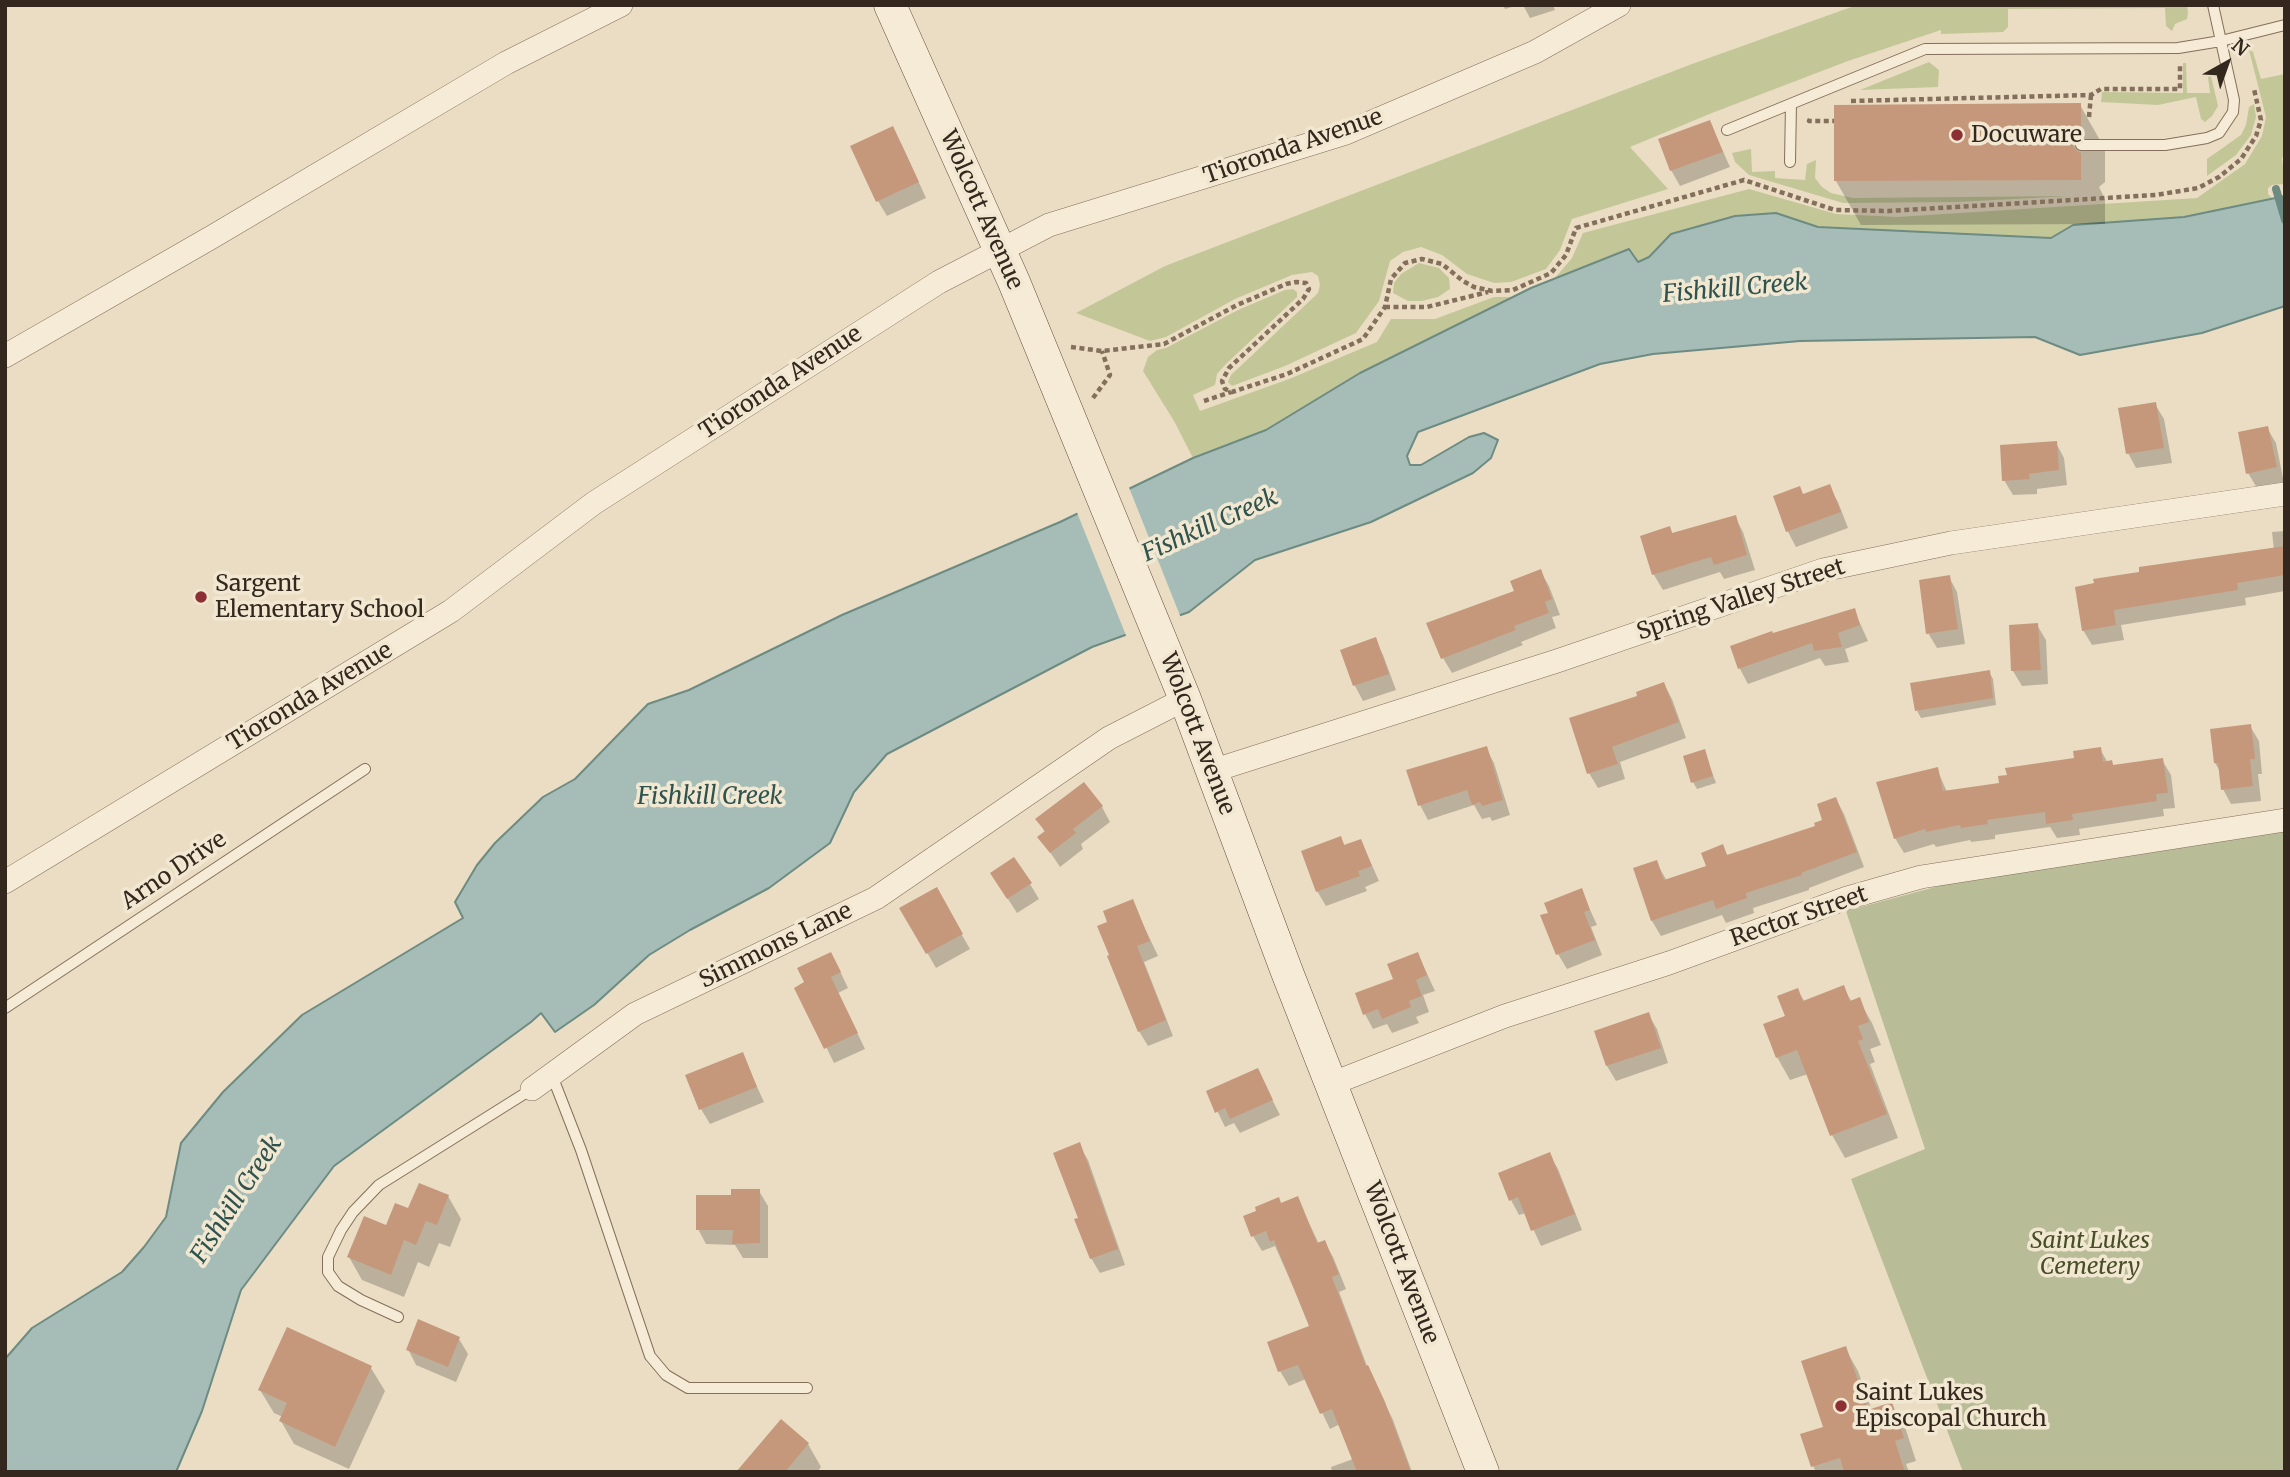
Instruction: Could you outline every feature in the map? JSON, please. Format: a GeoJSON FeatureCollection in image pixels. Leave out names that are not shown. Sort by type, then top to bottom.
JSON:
{"type":"FeatureCollection","features":[{"type":"Feature","properties":{"kind":"main road","name":"Wolcott Avenue"},"geometry":{"type":"LineString","coordinates":[[890,5],[1014,282],[1057,356],[1096,484],[1181,689],[1331,1084],[1483,1472]]}},
{"type":"Feature","properties":{"kind":"street"},"geometry":{"type":"LineString","coordinates":[[5,356],[506,63],[621,5]]}},
{"type":"Feature","properties":{"kind":"street","name":"Tioronda Avenue"},"geometry":{"type":"LineString","coordinates":[[5,882],[451,611],[594,503],[939,282],[999,249],[1060,221],[1346,133],[1535,52],[1619,5]]}},
{"type":"Feature","properties":{"kind":"street","name":"Spring Valley Street"},"geometry":{"type":"LineString","coordinates":[[1212,771],[1557,661],[1823,570],[1951,542],[2285,494]]}},
{"type":"Feature","properties":{"kind":"street","name":"Simmons Lane"},"geometry":{"type":"LineString","coordinates":[[532,1089],[635,1014],[876,898],[1181,689]]}},
{"type":"Feature","properties":{"kind":"street","name":"Rector Street"},"geometry":{"type":"LineString","coordinates":[[1331,1084],[1505,1016],[1669,963],[1847,898],[1921,877],[2285,820]]}},
{"type":"Feature","properties":{"kind":"lane"},"geometry":{"type":"LineString","coordinates":[[2081,145],[2165,145],[2207,138],[2219,133],[2233,112],[2234,100],[2213,5]]}},
{"type":"Feature","properties":{"kind":"lane"},"geometry":{"type":"LineString","coordinates":[[1727,130],[1925,49],[2178,48],[2221,41],[2285,25]]}},
{"type":"Feature","properties":{"kind":"lane"},"geometry":{"type":"LineString","coordinates":[[1790,162],[1791,104]]}},
{"type":"Feature","properties":{"kind":"lane","name":"Arno Drive"},"geometry":{"type":"LineString","coordinates":[[5,1009],[365,769]]}},
{"type":"Feature","properties":{"kind":"lane"},"geometry":{"type":"LineString","coordinates":[[551,1073],[581,1150],[650,1356],[666,1375],[688,1388],[807,1388]]}},
{"type":"Feature","properties":{"kind":"lane","name":"Simmons Lane"},"geometry":{"type":"LineString","coordinates":[[398,1317],[338,1286],[328,1272],[328,1257],[341,1230],[368,1195],[419,1159],[532,1089]]}},
{"type":"Feature","properties":{"kind":"path"},"geometry":{"type":"LineString","coordinates":[[1851,101],[2091,95],[2101,89],[2180,89],[2180,62]]}},
{"type":"Feature","properties":{"kind":"path"},"geometry":{"type":"LineString","coordinates":[[1385,307],[1427,307],[1492,291],[1513,290],[1551,273],[1566,255],[1576,228],[1744,180],[1835,210],[1888,211],[2155,195],[2198,188],[2219,177],[2241,159],[2256,136],[2260,120],[2250,77]]}},
{"type":"Feature","properties":{"kind":"path"},"geometry":{"type":"LineString","coordinates":[[2089,117],[2091,95]]}},
{"type":"Feature","properties":{"kind":"path"},"geometry":{"type":"LineString","coordinates":[[1814,115],[1809,121],[1834,121]]}},
{"type":"Feature","properties":{"kind":"path"},"geometry":{"type":"LineString","coordinates":[[1204,401],[1287,374],[1363,339],[1385,307],[1391,279],[1405,263],[1422,259],[1442,264],[1474,287],[1492,291]]}},
{"type":"Feature","properties":{"kind":"path"},"geometry":{"type":"LineString","coordinates":[[1057,356],[1164,344],[1237,305],[1286,284],[1306,283],[1309,289],[1303,299],[1229,368],[1222,381],[1225,389],[1232,392]]}},
{"type":"Feature","properties":{"kind":"path"},"geometry":{"type":"LineString","coordinates":[[1088,404],[1111,375],[1102,351]]}},
{"type":"Feature","properties":{"kind":"green space"},"geometry":{"type":"Polygon","coordinates":[[[1857,5],[2187,5],[2188,13],[2187,19],[2175,24],[2172,31],[2166,26],[2165,8],[2008,9],[2008,27],[2003,32],[1941,34],[1941,30],[1848,61],[1712,113],[1630,147],[1668,189],[1572,219],[1560,250],[1546,269],[1511,282],[1494,283],[1467,274],[1442,255],[1421,247],[1403,252],[1390,261],[1379,301],[1356,333],[1285,366],[1232,386],[1228,382],[1231,375],[1318,293],[1318,276],[1312,272],[1292,275],[1235,299],[1166,337],[1150,341],[1076,313],[1165,266],[1692,64],[1857,5]]]}},
{"type":"Feature","properties":{"kind":"green space"},"geometry":{"type":"Polygon","coordinates":[[[2249,50],[2253,52],[2261,79],[2285,74],[2285,156],[2282,158],[2285,184],[2268,188],[2268,194],[2272,198],[2184,217],[2073,225],[2051,238],[1818,227],[1776,213],[1735,216],[1671,234],[1649,257],[1637,262],[1629,249],[1555,278],[1572,258],[1583,233],[1749,189],[1836,214],[1897,217],[2197,198],[2245,164],[2262,136],[2266,117],[2249,50]]]}},
{"type":"Feature","properties":{"kind":"green space"},"geometry":{"type":"Polygon","coordinates":[[[1929,62],[1939,70],[1938,87],[1860,90],[1929,62]]]}},
{"type":"Feature","properties":{"kind":"green space"},"geometry":{"type":"Polygon","coordinates":[[[2183,63],[2186,63],[2187,93],[2210,93],[2208,77],[2211,76],[2218,106],[2205,122],[2201,119],[2196,97],[2158,105],[2101,102],[2102,92],[2183,93],[2183,63]]]}},
{"type":"Feature","properties":{"kind":"green space"},"geometry":{"type":"Polygon","coordinates":[[[2254,104],[2256,117],[2251,135],[2236,155],[2207,176],[2207,159],[2241,135],[2249,107],[2254,104]]]}},
{"type":"Feature","properties":{"kind":"green space"},"geometry":{"type":"Polygon","coordinates":[[[1751,149],[1752,172],[1775,171],[1775,178],[1805,180],[1807,164],[1816,160],[1815,178],[1822,187],[1831,193],[1853,198],[2070,196],[1957,202],[1843,203],[1749,175],[1735,162],[1732,153],[1751,149]]]}},
{"type":"Feature","properties":{"kind":"green space"},"geometry":{"type":"Polygon","coordinates":[[[1419,263],[1439,268],[1449,278],[1450,289],[1438,297],[1422,301],[1408,301],[1393,293],[1394,283],[1401,274],[1419,263]]]}},
{"type":"Feature","properties":{"kind":"green space"},"geometry":{"type":"Polygon","coordinates":[[[1293,289],[1297,292],[1297,297],[1224,366],[1217,374],[1215,385],[1193,395],[1200,411],[1289,379],[1377,342],[1391,319],[1435,319],[1494,297],[1514,297],[1360,373],[1266,430],[1193,458],[1143,371],[1148,357],[1238,310],[1293,289]]]}},
{"type":"Feature","properties":{"kind":"green space","name":"Saint Lukes Cemetery"},"geometry":{"type":"Polygon","coordinates":[[[2285,823],[2285,1472],[1963,1472],[1851,1179],[1925,1149],[1846,911],[1950,883],[2285,823]]]}},
{"type":"Feature","properties":{"kind":"water","name":"Fishkill Creek"},"geometry":{"type":"Polygon","coordinates":[[[2285,196],[2285,306],[2202,333],[2080,355],[2035,337],[1800,341],[1653,354],[1600,364],[1418,432],[1407,456],[1410,465],[1421,465],[1469,437],[1484,433],[1498,440],[1491,458],[1473,473],[1371,522],[1255,560],[1189,612],[1092,647],[887,754],[854,792],[830,843],[769,888],[649,955],[594,1005],[555,1032],[541,1013],[334,1166],[241,1290],[202,1411],[176,1472],[5,1472],[5,1359],[32,1328],[122,1272],[144,1247],[166,1217],[181,1143],[223,1092],[302,1015],[463,918],[455,902],[477,865],[495,843],[543,797],[575,779],[648,704],[689,690],[842,615],[1060,522],[1193,458],[1266,430],[1360,373],[1531,288],[1629,249],[1638,262],[1649,257],[1671,234],[1735,216],[1776,213],[1818,227],[2051,238],[2073,225],[2184,217],[2285,196]]]}},
{"type":"Feature","properties":{"kind":"pier"},"geometry":{"type":"Polygon","coordinates":[[[1128,485],[1181,618],[1127,638],[1076,510],[1128,485]]]}},
{"type":"Feature","properties":{"kind":"building","name":"Docuware"},"geometry":{"type":"Polygon","coordinates":[[[2081,103],[2081,137],[2073,146],[2081,153],[2081,180],[1834,181],[1834,105],[2081,103]]]}},
{"type":"Feature","properties":{"kind":"building"},"geometry":{"type":"Polygon","coordinates":[[[1710,120],[1723,152],[1670,171],[1658,139],[1710,120]]]}},
{"type":"Feature","properties":{"kind":"building"},"geometry":{"type":"Polygon","coordinates":[[[893,126],[919,182],[876,202],[850,146],[893,126]]]}},
{"type":"Feature","properties":{"kind":"building"},"geometry":{"type":"Polygon","coordinates":[[[2156,402],[2164,448],[2126,454],[2118,408],[2156,402]]]}},
{"type":"Feature","properties":{"kind":"building"},"geometry":{"type":"Polygon","coordinates":[[[2268,426],[2277,467],[2246,474],[2238,432],[2268,426]]]}},
{"type":"Feature","properties":{"kind":"building"},"geometry":{"type":"Polygon","coordinates":[[[2057,441],[2059,470],[2029,474],[2030,479],[2002,481],[2000,445],[2057,441]]]}},
{"type":"Feature","properties":{"kind":"building"},"geometry":{"type":"Polygon","coordinates":[[[1830,484],[1841,512],[1786,532],[1773,496],[1800,486],[1803,494],[1830,484]]]}},
{"type":"Feature","properties":{"kind":"building"},"geometry":{"type":"Polygon","coordinates":[[[1736,515],[1747,555],[1714,565],[1711,557],[1652,575],[1640,536],[1670,526],[1672,533],[1736,515]]]}},
{"type":"Feature","properties":{"kind":"building"},"geometry":{"type":"Polygon","coordinates":[[[2285,546],[2285,575],[2237,583],[2238,590],[2114,610],[2116,625],[2082,631],[2075,587],[2094,583],[2093,579],[2139,572],[2139,567],[2285,546]]]}},
{"type":"Feature","properties":{"kind":"building"},"geometry":{"type":"Polygon","coordinates":[[[1541,569],[1552,599],[1545,602],[1549,613],[1514,626],[1516,630],[1441,659],[1426,623],[1514,591],[1510,581],[1541,569]]]}},
{"type":"Feature","properties":{"kind":"building"},"geometry":{"type":"Polygon","coordinates":[[[1950,575],[1958,629],[1926,634],[1919,580],[1950,575]]]}},
{"type":"Feature","properties":{"kind":"building"},"geometry":{"type":"Polygon","coordinates":[[[1855,608],[1860,625],[1838,633],[1842,647],[1814,651],[1812,643],[1738,669],[1730,646],[1772,631],[1773,633],[1855,608]]]}},
{"type":"Feature","properties":{"kind":"building"},"geometry":{"type":"Polygon","coordinates":[[[2038,623],[2041,670],[2011,671],[2009,625],[2038,623]]]}},
{"type":"Feature","properties":{"kind":"building"},"geometry":{"type":"Polygon","coordinates":[[[1376,637],[1389,674],[1353,686],[1340,650],[1376,637]]]}},
{"type":"Feature","properties":{"kind":"building"},"geometry":{"type":"Polygon","coordinates":[[[1990,670],[1993,698],[1915,711],[1910,683],[1990,670]]]}},
{"type":"Feature","properties":{"kind":"building"},"geometry":{"type":"Polygon","coordinates":[[[1664,682],[1679,722],[1612,747],[1618,764],[1587,774],[1569,718],[1637,696],[1636,692],[1664,682]]]}},
{"type":"Feature","properties":{"kind":"building"},"geometry":{"type":"Polygon","coordinates":[[[2251,724],[2255,759],[2250,759],[2253,786],[2221,790],[2210,729],[2251,724]]]}},
{"type":"Feature","properties":{"kind":"building"},"geometry":{"type":"Polygon","coordinates":[[[1487,746],[1503,800],[1482,806],[1480,802],[1472,805],[1467,790],[1418,806],[1406,770],[1487,746]]]}},
{"type":"Feature","properties":{"kind":"building"},"geometry":{"type":"Polygon","coordinates":[[[2101,747],[2103,762],[2112,760],[2113,765],[2163,758],[2168,793],[2156,794],[2157,801],[2072,814],[2073,820],[2046,824],[2045,812],[1987,820],[1988,824],[1961,828],[1960,825],[1926,832],[1925,829],[1894,839],[1876,782],[1938,767],[1943,791],[1999,783],[1998,776],[2007,775],[2005,768],[2074,758],[2073,751],[2101,747]]]}},
{"type":"Feature","properties":{"kind":"building"},"geometry":{"type":"Polygon","coordinates":[[[1705,749],[1713,776],[1691,783],[1683,756],[1705,749]]]}},
{"type":"Feature","properties":{"kind":"building"},"geometry":{"type":"Polygon","coordinates":[[[1084,782],[1103,806],[1073,829],[1076,833],[1050,853],[1037,837],[1045,831],[1035,819],[1084,782]]]}},
{"type":"Feature","properties":{"kind":"building"},"geometry":{"type":"Polygon","coordinates":[[[1836,797],[1857,852],[1801,873],[1802,875],[1746,893],[1747,898],[1716,909],[1713,900],[1651,921],[1633,868],[1657,860],[1664,880],[1706,866],[1701,853],[1723,844],[1727,855],[1815,826],[1814,823],[1822,820],[1817,804],[1836,797]]]}},
{"type":"Feature","properties":{"kind":"building"},"geometry":{"type":"Polygon","coordinates":[[[1341,836],[1344,845],[1361,839],[1372,866],[1358,871],[1360,876],[1316,892],[1301,851],[1341,836]]]}},
{"type":"Feature","properties":{"kind":"building"},"geometry":{"type":"Polygon","coordinates":[[[1014,857],[1032,883],[1007,899],[990,873],[1014,857]]]}},
{"type":"Feature","properties":{"kind":"building"},"geometry":{"type":"Polygon","coordinates":[[[937,887],[963,934],[926,954],[899,908],[937,887]]]}},
{"type":"Feature","properties":{"kind":"building"},"geometry":{"type":"Polygon","coordinates":[[[1582,888],[1590,910],[1584,912],[1595,940],[1556,955],[1540,915],[1548,913],[1544,903],[1582,888]]]}},
{"type":"Feature","properties":{"kind":"building"},"geometry":{"type":"Polygon","coordinates":[[[1133,899],[1150,941],[1137,946],[1166,1020],[1138,1032],[1097,926],[1107,922],[1103,911],[1133,899]]]}},
{"type":"Feature","properties":{"kind":"building"},"geometry":{"type":"Polygon","coordinates":[[[831,952],[841,972],[831,977],[858,1033],[824,1049],[794,988],[804,982],[797,968],[831,952]]]}},
{"type":"Feature","properties":{"kind":"building"},"geometry":{"type":"Polygon","coordinates":[[[1418,952],[1427,975],[1416,980],[1422,996],[1409,1001],[1411,1007],[1382,1019],[1378,1009],[1363,1015],[1355,993],[1393,979],[1387,964],[1418,952]]]}},
{"type":"Feature","properties":{"kind":"building"},"geometry":{"type":"Polygon","coordinates":[[[1844,985],[1850,1001],[1860,997],[1869,1022],[1858,1026],[1863,1039],[1858,1041],[1887,1114],[1830,1136],[1797,1050],[1776,1058],[1763,1024],[1785,1016],[1777,996],[1798,988],[1803,1001],[1844,985]]]}},
{"type":"Feature","properties":{"kind":"building"},"geometry":{"type":"Polygon","coordinates":[[[1649,1012],[1661,1048],[1606,1066],[1594,1031],[1649,1012]]]}},
{"type":"Feature","properties":{"kind":"building"},"geometry":{"type":"Polygon","coordinates":[[[743,1052],[757,1087],[699,1110],[685,1075],[743,1052]]]}},
{"type":"Feature","properties":{"kind":"building"},"geometry":{"type":"Polygon","coordinates":[[[1258,1068],[1273,1100],[1230,1119],[1225,1108],[1215,1113],[1206,1091],[1258,1068]]]}},
{"type":"Feature","properties":{"kind":"building"},"geometry":{"type":"Polygon","coordinates":[[[1080,1142],[1118,1249],[1090,1259],[1074,1219],[1078,1218],[1053,1153],[1080,1142]]]}},
{"type":"Feature","properties":{"kind":"building"},"geometry":{"type":"Polygon","coordinates":[[[1550,1152],[1575,1214],[1531,1231],[1518,1197],[1509,1201],[1498,1173],[1550,1152]]]}},
{"type":"Feature","properties":{"kind":"building"},"geometry":{"type":"Polygon","coordinates":[[[419,1183],[449,1195],[437,1225],[426,1221],[416,1245],[404,1240],[391,1275],[347,1257],[364,1216],[386,1225],[395,1203],[408,1208],[419,1183]]]}},
{"type":"Feature","properties":{"kind":"building"},"geometry":{"type":"Polygon","coordinates":[[[731,1189],[760,1189],[760,1243],[732,1244],[733,1230],[696,1230],[696,1195],[731,1195],[731,1189]]]}},
{"type":"Feature","properties":{"kind":"building"},"geometry":{"type":"Polygon","coordinates":[[[1298,1196],[1317,1243],[1325,1240],[1339,1274],[1332,1277],[1366,1366],[1368,1365],[1385,1402],[1411,1472],[1357,1472],[1332,1409],[1320,1414],[1298,1365],[1278,1372],[1267,1342],[1309,1326],[1274,1240],[1270,1242],[1266,1231],[1251,1237],[1243,1216],[1256,1211],[1255,1207],[1279,1197],[1281,1203],[1298,1196]]]}},
{"type":"Feature","properties":{"kind":"building"},"geometry":{"type":"Polygon","coordinates":[[[418,1319],[460,1337],[448,1367],[406,1350],[418,1319]]]}},
{"type":"Feature","properties":{"kind":"building"},"geometry":{"type":"Polygon","coordinates":[[[287,1327],[372,1366],[335,1447],[279,1421],[287,1403],[258,1390],[287,1327]]]}},
{"type":"Feature","properties":{"kind":"building","name":"Saint Lukes Episcopal Church"},"geometry":{"type":"Polygon","coordinates":[[[1846,1346],[1868,1410],[1892,1402],[1904,1438],[1895,1441],[1905,1472],[1844,1472],[1840,1458],[1811,1467],[1800,1434],[1823,1427],[1801,1361],[1846,1346]]]}},
{"type":"Feature","properties":{"kind":"building"},"geometry":{"type":"Polygon","coordinates":[[[781,1419],[809,1443],[785,1472],[736,1472],[781,1419]]]}},
{"type":"Feature","properties":{"kind":"waterway"},"geometry":{"type":"LineString","coordinates":[[2276,189],[2285,220]]}},
{"type":"Feature","properties":{"kind":"place","name":"Docuware"},"geometry":{"type":"Point","coordinates":[1957,135]}},
{"type":"Feature","properties":{"kind":"place","name":"Sargent Elementary School"},"geometry":{"type":"Point","coordinates":[201,597]}},
{"type":"Feature","properties":{"kind":"place","name":"Saint Lukes Episcopal Church"},"geometry":{"type":"Point","coordinates":[1841,1406]}}]}
